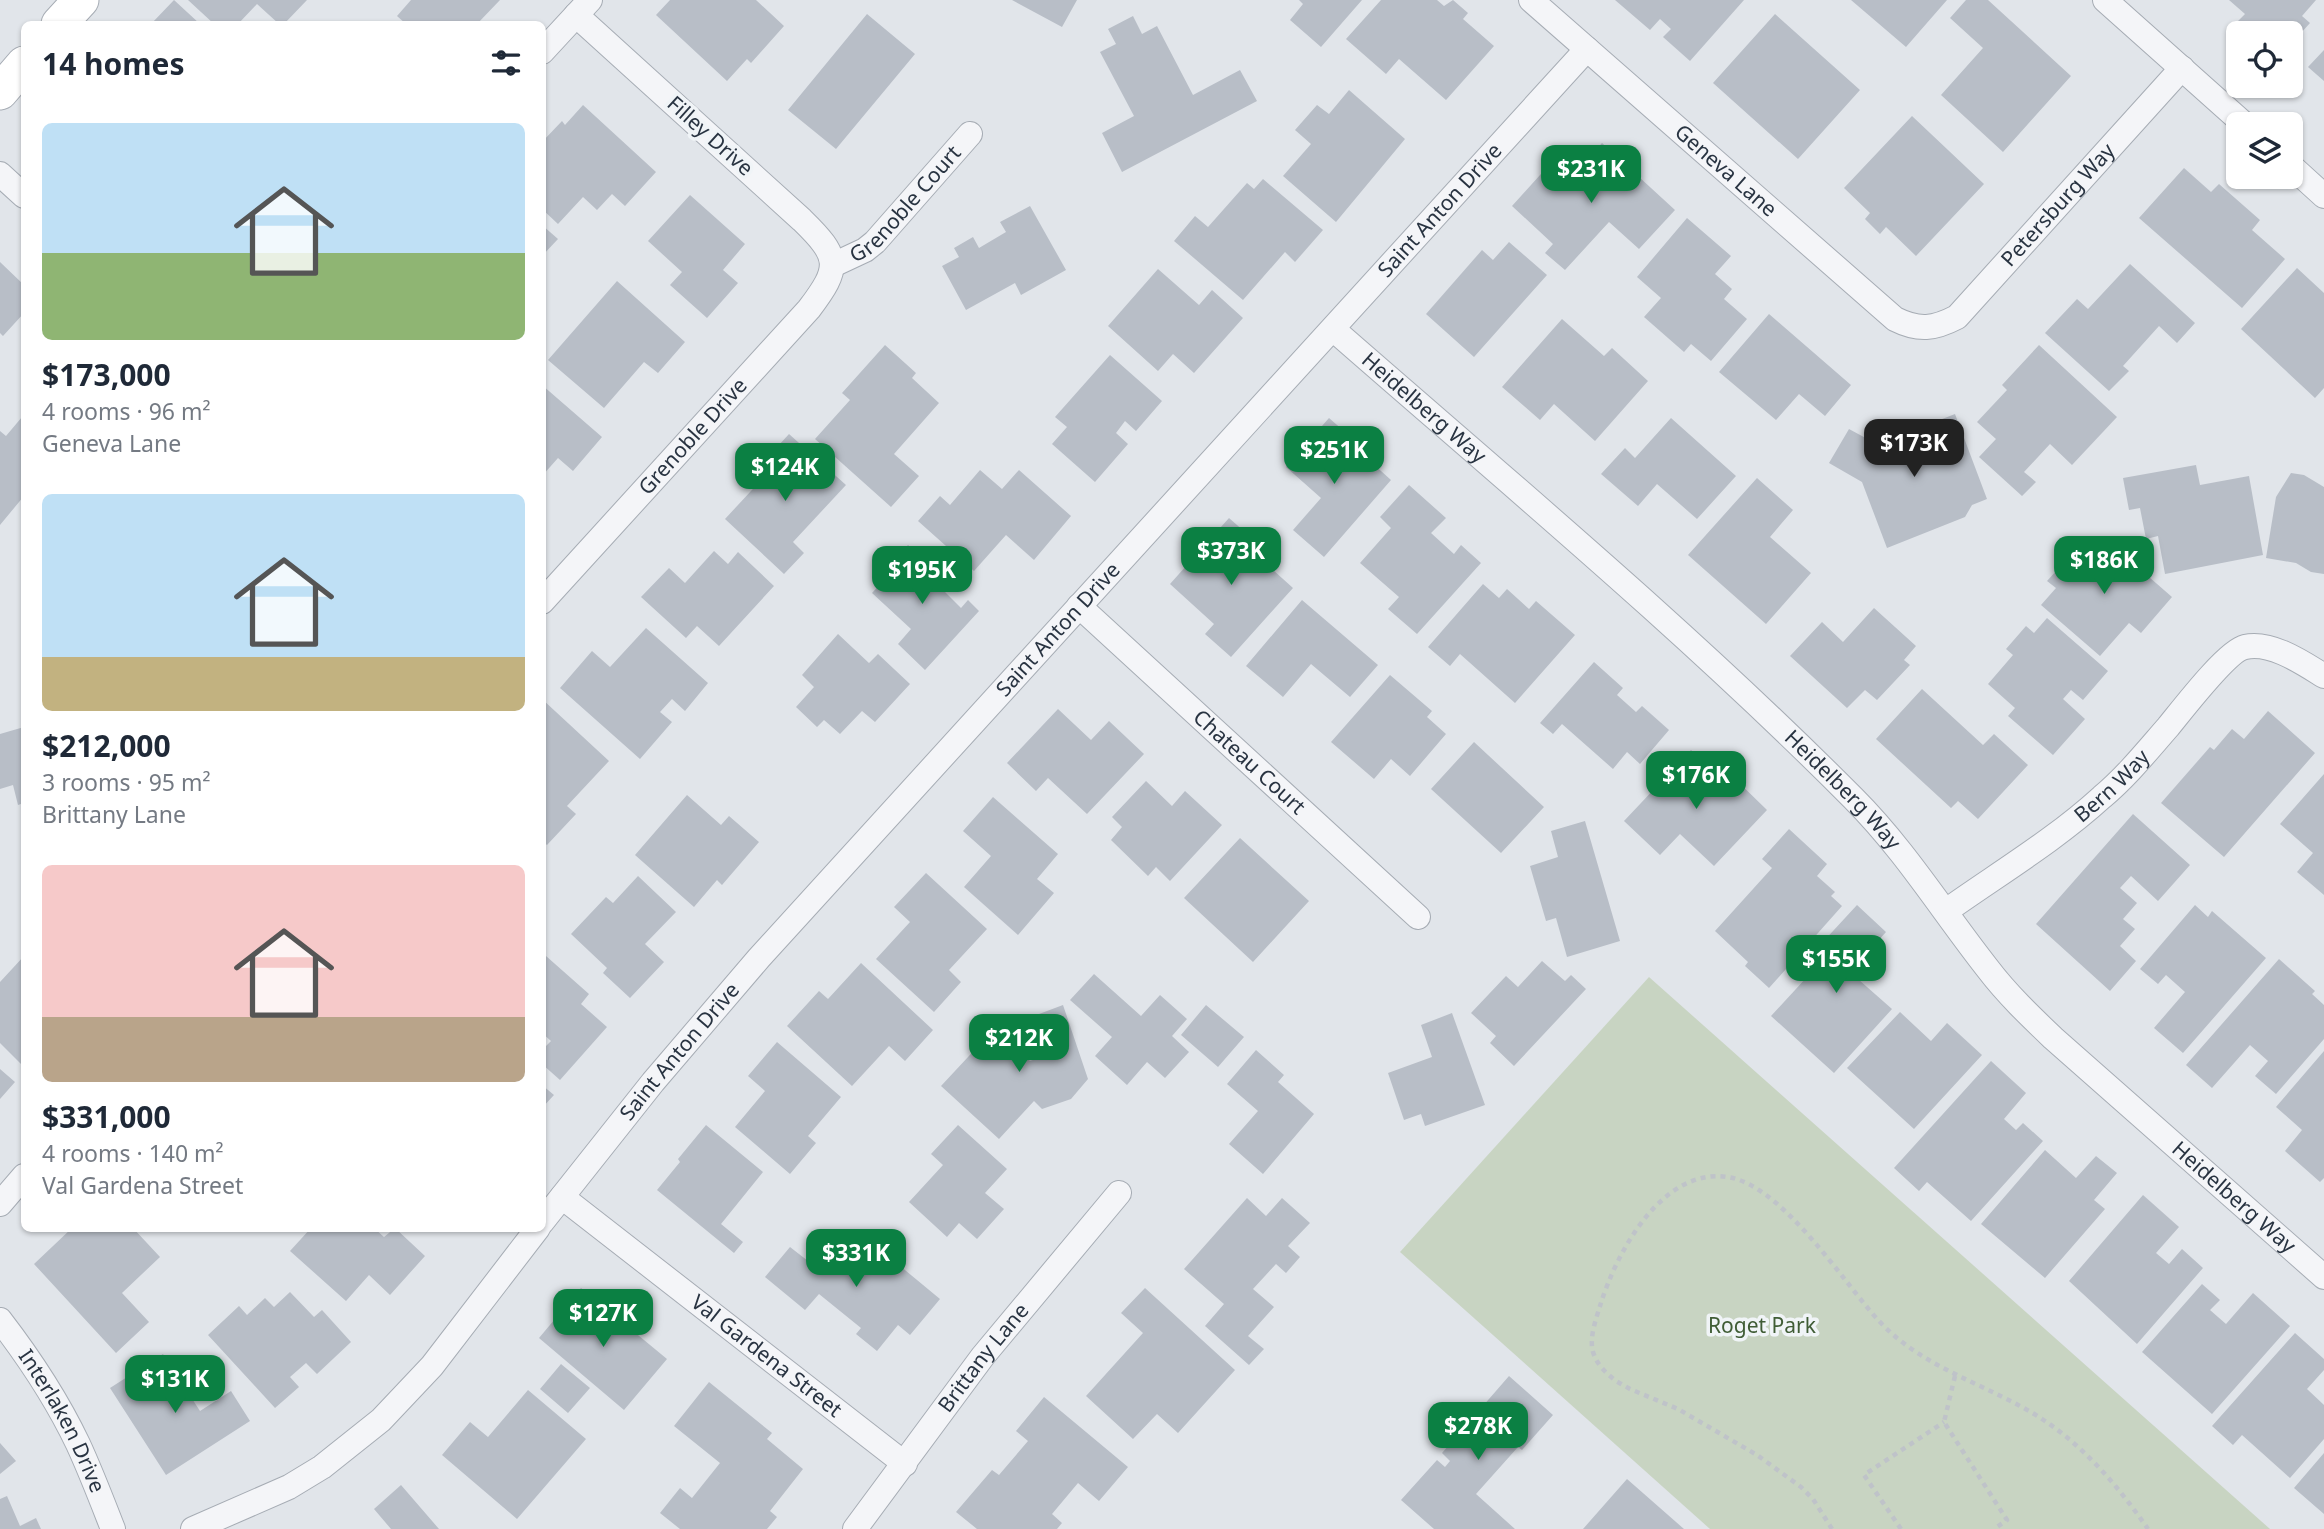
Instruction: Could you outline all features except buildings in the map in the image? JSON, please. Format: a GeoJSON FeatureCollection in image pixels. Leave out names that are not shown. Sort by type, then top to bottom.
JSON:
{"type":"FeatureCollection","features":[{"type":"Feature","properties":{"kind":"street"},"geometry":{"type":"LineString","coordinates":[[62,21],[81,0]]}},
{"type":"Feature","properties":{"kind":"street","name":"Geneva Lane"},"geometry":{"type":"LineString","coordinates":[[1531,0],[1895,319],[1927,328]]}},
{"type":"Feature","properties":{"kind":"street"},"geometry":{"type":"LineString","coordinates":[[2105,0],[2231,112]]}},
{"type":"Feature","properties":{"kind":"street"},"geometry":{"type":"LineString","coordinates":[[546,48],[583,7]]}},
{"type":"Feature","properties":{"kind":"street","name":"Filley Drive"},"geometry":{"type":"LineString","coordinates":[[583,7],[803,220],[828,249],[833,265]]}},
{"type":"Feature","properties":{"kind":"street","name":"Saint Anton Drive"},"geometry":{"type":"LineString","coordinates":[[546,1217],[653,1082],[759,958],[1334,330],[1587,49]]}},
{"type":"Feature","properties":{"kind":"street"},"geometry":{"type":"LineString","coordinates":[[0,92],[21,68]]}},
{"type":"Feature","properties":{"kind":"street","name":"Petersburg Way"},"geometry":{"type":"LineString","coordinates":[[1927,328],[1940,326],[1957,317],[2182,68]]}},
{"type":"Feature","properties":{"kind":"street","name":"Grenoble Court"},"geometry":{"type":"LineString","coordinates":[[833,265],[865,250],[875,242],[970,134]]}},
{"type":"Feature","properties":{"kind":"street"},"geometry":{"type":"LineString","coordinates":[[0,174],[21,193]]}},
{"type":"Feature","properties":{"kind":"street"},"geometry":{"type":"LineString","coordinates":[[2303,177],[2324,196]]}},
{"type":"Feature","properties":{"kind":"street","name":"Grenoble Drive"},"geometry":{"type":"LineString","coordinates":[[546,599],[808,309],[831,277],[833,265]]}},
{"type":"Feature","properties":{"kind":"street","name":"Heidelberg Way"},"geometry":{"type":"LineString","coordinates":[[1334,330],[1675,629],[1830,775],[1901,851],[1987,968],[2053,1038],[2324,1277]]}},
{"type":"Feature","properties":{"kind":"street","name":"Chateau Court"},"geometry":{"type":"LineString","coordinates":[[1079,606],[1418,917]]}},
{"type":"Feature","properties":{"kind":"street","name":"Bern Way"},"geometry":{"type":"LineString","coordinates":[[1946,911],[2074,821],[2102,798],[2123,778],[2232,654],[2243,647],[2258,646],[2288,656],[2324,676]]}},
{"type":"Feature","properties":{"kind":"street"},"geometry":{"type":"LineString","coordinates":[[0,1203],[21,1179]]}},
{"type":"Feature","properties":{"kind":"street","name":"Brittany Lane"},"geometry":{"type":"LineString","coordinates":[[855,1529],[983,1356],[1119,1193]]}},
{"type":"Feature","properties":{"kind":"street","name":"Val Gardena Street"},"geometry":{"type":"LineString","coordinates":[[562,1197],[905,1464]]}},
{"type":"Feature","properties":{"kind":"street"},"geometry":{"type":"LineString","coordinates":[[193,1529],[289,1487],[322,1466],[381,1420],[432,1366],[535,1232]]}},
{"type":"Feature","properties":{"kind":"street","name":"Interlaken Drive"},"geometry":{"type":"LineString","coordinates":[[0,1320],[41,1377],[78,1443],[113,1529]]}},
{"type":"Feature","properties":{"kind":"path"},"geometry":{"type":"LineString","coordinates":[[1832,1529],[1813,1499],[1801,1487],[1757,1455],[1690,1415],[1630,1389],[1606,1373],[1592,1351],[1597,1315],[1607,1282],[1636,1231],[1657,1205],[1684,1184],[1701,1177],[1731,1178],[1747,1184],[1779,1208],[1804,1230],[1839,1269],[1882,1324],[1910,1349],[1955,1376],[2009,1400],[2062,1433],[2116,1485],[2148,1529]]}},
{"type":"Feature","properties":{"kind":"path"},"geometry":{"type":"LineString","coordinates":[[1901,1529],[1864,1475],[1944,1422],[1955,1376]]}},
{"type":"Feature","properties":{"kind":"path"},"geometry":{"type":"LineString","coordinates":[[1944,1422],[2007,1520],[1994,1529]]}},
{"type":"Feature","properties":{"kind":"green space","name":"Roget Park"},"geometry":{"type":"Polygon","coordinates":[[[1649,977],[2270,1529],[1710,1529],[1400,1252],[1649,977]]]}}]}
